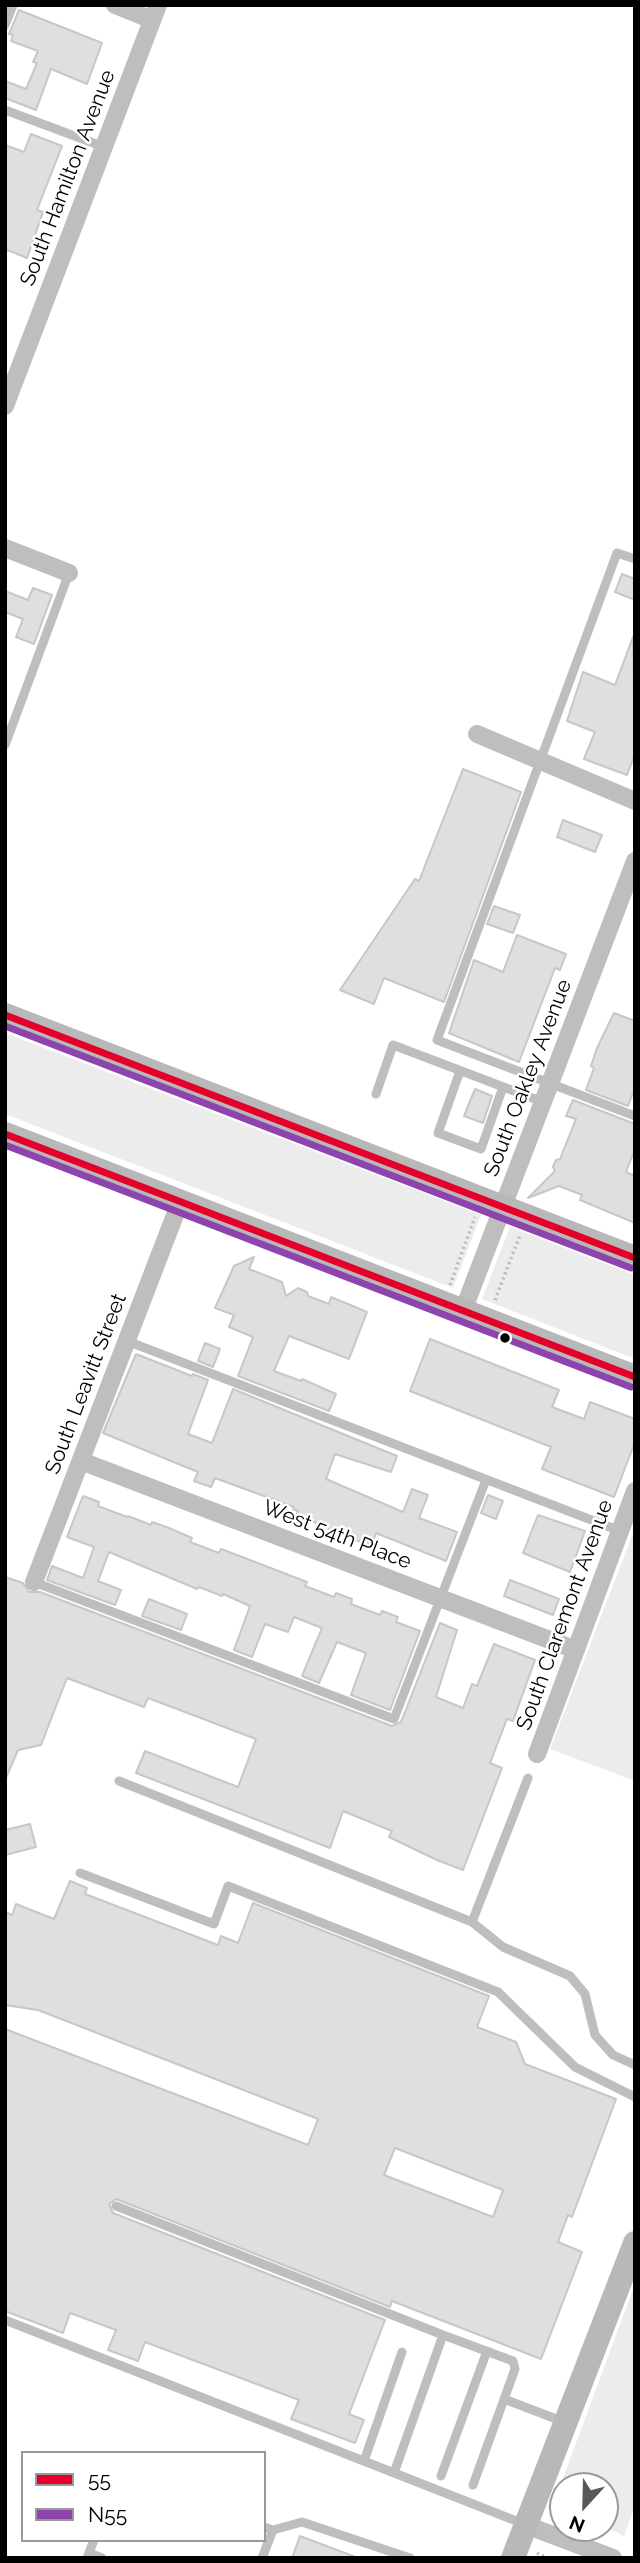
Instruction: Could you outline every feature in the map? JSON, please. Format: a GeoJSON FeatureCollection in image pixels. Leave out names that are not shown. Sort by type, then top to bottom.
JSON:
{"type":"FeatureCollection","features":[{"type":"Feature","properties":{"kind":"street"},"geometry":{"type":"LineString","coordinates":[[114,5],[155,13]]}},
{"type":"Feature","properties":{"kind":"street","name":"South Hamilton Avenue"},"geometry":{"type":"LineString","coordinates":[[5,406],[155,13]]}},
{"type":"Feature","properties":{"kind":"street"},"geometry":{"type":"LineString","coordinates":[[5,548],[69,573]]}},
{"type":"Feature","properties":{"kind":"street"},"geometry":{"type":"LineString","coordinates":[[477,734],[635,801]]}},
{"type":"Feature","properties":{"kind":"street","name":"South Oakley Avenue"},"geometry":{"type":"LineString","coordinates":[[463,1311],[630,886],[635,861]]}},
{"type":"Feature","properties":{"kind":"street"},"geometry":{"type":"LineString","coordinates":[[5,1015],[635,1258]]}},
{"type":"Feature","properties":{"kind":"street"},"geometry":{"type":"LineString","coordinates":[[5,1134],[635,1377]]}},
{"type":"Feature","properties":{"kind":"street","name":"South Leavitt Street"},"geometry":{"type":"LineString","coordinates":[[34,1582],[180,1202]]}},
{"type":"Feature","properties":{"kind":"street","name":"West 54th Place"},"geometry":{"type":"LineString","coordinates":[[81,1461],[576,1650]]}},
{"type":"Feature","properties":{"kind":"street","name":"South Claremont Avenue"},"geometry":{"type":"LineString","coordinates":[[537,1754],[635,1491]]}},
{"type":"Feature","properties":{"kind":"street"},"geometry":{"type":"LineString","coordinates":[[523,2555],[526,2525],[635,2243]]}},
{"type":"Feature","properties":{"kind":"street"},"geometry":{"type":"LineString","coordinates":[[526,2525],[613,2558]]}},
{"type":"Feature","properties":{"kind":"lane"},"geometry":{"type":"LineString","coordinates":[[5,25],[13,5]]}},
{"type":"Feature","properties":{"kind":"lane"},"geometry":{"type":"LineString","coordinates":[[5,110],[104,148]]}},
{"type":"Feature","properties":{"kind":"lane"},"geometry":{"type":"LineString","coordinates":[[635,559],[617,553],[437,1040],[635,1116]]}},
{"type":"Feature","properties":{"kind":"lane"},"geometry":{"type":"LineString","coordinates":[[5,745],[69,573]]}},
{"type":"Feature","properties":{"kind":"lane"},"geometry":{"type":"LineString","coordinates":[[376,1094],[393,1045],[543,1102]]}},
{"type":"Feature","properties":{"kind":"lane"},"geometry":{"type":"LineString","coordinates":[[460,1071],[438,1133],[470,1145],[481,1149],[503,1087]]}},
{"type":"Feature","properties":{"kind":"lane"},"geometry":{"type":"LineString","coordinates":[[127,1342],[620,1531]]}},
{"type":"Feature","properties":{"kind":"lane"},"geometry":{"type":"LineString","coordinates":[[34,1582],[394,1719],[486,1480]]}},
{"type":"Feature","properties":{"kind":"lane"},"geometry":{"type":"LineString","coordinates":[[472,1922],[528,1778]]}},
{"type":"Feature","properties":{"kind":"lane"},"geometry":{"type":"LineString","coordinates":[[119,1780],[472,1922],[503,1947],[570,1976],[584,1994],[595,2035],[613,2055],[635,2065]]}},
{"type":"Feature","properties":{"kind":"lane"},"geometry":{"type":"LineString","coordinates":[[80,1873],[214,1924],[228,1886],[498,1992],[575,2067],[635,2097]]}},
{"type":"Feature","properties":{"kind":"lane"},"geometry":{"type":"LineString","coordinates":[[116,2206],[513,2361],[515,2368],[473,2485]]}},
{"type":"Feature","properties":{"kind":"lane"},"geometry":{"type":"LineString","coordinates":[[5,2320],[526,2525]]}},
{"type":"Feature","properties":{"kind":"lane"},"geometry":{"type":"LineString","coordinates":[[394,2473],[443,2334]]}},
{"type":"Feature","properties":{"kind":"lane"},"geometry":{"type":"LineString","coordinates":[[364,2461],[402,2351]]}},
{"type":"Feature","properties":{"kind":"lane"},"geometry":{"type":"LineString","coordinates":[[441,2476],[487,2351]]}},
{"type":"Feature","properties":{"kind":"lane"},"geometry":{"type":"LineString","coordinates":[[504,2399],[566,2422]]}},
{"type":"Feature","properties":{"kind":"lane"},"geometry":{"type":"LineString","coordinates":[[269,2529],[302,2522],[410,2558]]}},
{"type":"Feature","properties":{"kind":"lane"},"geometry":{"type":"LineString","coordinates":[[88,2555],[102,2558]]}},
{"type":"Feature","properties":{"kind":"path"},"geometry":{"type":"LineString","coordinates":[[448,1291],[475,1215]]}},
{"type":"Feature","properties":{"kind":"path"},"geometry":{"type":"LineString","coordinates":[[492,1309],[520,1234]]}},
{"type":"Feature","properties":{"kind":"path"},"geometry":{"type":"LineString","coordinates":[[523,2555],[548,2558]]}},
{"type":"Feature","properties":{"kind":"shaded area"},"geometry":{"type":"Polygon","coordinates":[[[5,1033],[481,1215],[453,1288],[5,1114],[5,1033]]]}},
{"type":"Feature","properties":{"kind":"shaded area"},"geometry":{"type":"Polygon","coordinates":[[[510,1227],[635,1275],[635,1359],[482,1299],[510,1227]]]}},
{"type":"Feature","properties":{"kind":"shaded area"},"geometry":{"type":"Polygon","coordinates":[[[635,1528],[635,1781],[550,1749],[635,1528]]]}},
{"type":"Feature","properties":{"kind":"shaded area"},"geometry":{"type":"Polygon","coordinates":[[[635,2284],[635,2506],[624,2536],[619,2534],[619,2472],[565,2472],[635,2284]]]}},
{"type":"Feature","properties":{"kind":"building"},"geometry":{"type":"Polygon","coordinates":[[[19,10],[102,43],[87,84],[51,69],[36,110],[5,98],[5,81],[26,89],[37,63],[33,62],[38,51],[11,41],[13,35],[9,34],[19,10]]]}},
{"type":"Feature","properties":{"kind":"building"},"geometry":{"type":"Polygon","coordinates":[[[31,134],[62,146],[37,210],[43,212],[27,258],[5,249],[5,145],[24,152],[31,134]]]}},
{"type":"Feature","properties":{"kind":"building"},"geometry":{"type":"Polygon","coordinates":[[[622,574],[635,579],[635,600],[615,592],[622,574]]]}},
{"type":"Feature","properties":{"kind":"building"},"geometry":{"type":"Polygon","coordinates":[[[33,588],[52,595],[34,644],[16,637],[23,619],[5,612],[5,591],[28,600],[33,588]]]}},
{"type":"Feature","properties":{"kind":"building"},"geometry":{"type":"Polygon","coordinates":[[[633,637],[635,754],[627,775],[584,759],[595,732],[567,721],[583,672],[615,685],[633,637]]]}},
{"type":"Feature","properties":{"kind":"building"},"geometry":{"type":"Polygon","coordinates":[[[463,769],[521,792],[444,1002],[384,978],[374,1004],[340,990],[415,879],[419,881],[463,769]]]}},
{"type":"Feature","properties":{"kind":"building"},"geometry":{"type":"Polygon","coordinates":[[[563,820],[602,835],[595,852],[557,837],[563,820]]]}},
{"type":"Feature","properties":{"kind":"building"},"geometry":{"type":"Polygon","coordinates":[[[494,906],[520,915],[513,933],[487,924],[494,906]]]}},
{"type":"Feature","properties":{"kind":"building"},"geometry":{"type":"Polygon","coordinates":[[[517,935],[566,954],[560,970],[555,968],[519,1062],[449,1033],[474,960],[503,972],[517,935]]]}},
{"type":"Feature","properties":{"kind":"building"},"geometry":{"type":"Polygon","coordinates":[[[614,1013],[635,1021],[635,1087],[628,1106],[586,1090],[594,1068],[591,1066],[597,1048],[614,1013]]]}},
{"type":"Feature","properties":{"kind":"building"},"geometry":{"type":"Polygon","coordinates":[[[475,1089],[492,1096],[483,1123],[464,1116],[475,1089]]]}},
{"type":"Feature","properties":{"kind":"building"},"geometry":{"type":"Polygon","coordinates":[[[573,1100],[635,1124],[635,1149],[626,1172],[635,1176],[635,1223],[580,1200],[582,1195],[559,1186],[528,1198],[555,1171],[553,1167],[556,1160],[560,1159],[576,1119],[566,1116],[573,1100]]]}},
{"type":"Feature","properties":{"kind":"building"},"geometry":{"type":"Polygon","coordinates":[[[254,1257],[249,1269],[282,1282],[286,1296],[298,1288],[307,1292],[308,1296],[329,1304],[331,1297],[367,1312],[349,1359],[289,1336],[274,1371],[301,1381],[302,1379],[336,1394],[329,1411],[238,1376],[253,1337],[229,1327],[234,1315],[215,1308],[234,1266],[254,1257]]]}},
{"type":"Feature","properties":{"kind":"building"},"geometry":{"type":"Polygon","coordinates":[[[430,1339],[559,1390],[552,1407],[584,1419],[590,1402],[635,1419],[635,1442],[614,1497],[542,1469],[551,1447],[410,1391],[430,1339]]]}},
{"type":"Feature","properties":{"kind":"building"},"geometry":{"type":"Polygon","coordinates":[[[205,1343],[220,1349],[213,1367],[198,1361],[205,1343]]]}},
{"type":"Feature","properties":{"kind":"building"},"geometry":{"type":"Polygon","coordinates":[[[136,1354],[208,1380],[188,1434],[212,1443],[233,1389],[397,1456],[391,1472],[335,1454],[326,1479],[403,1512],[412,1489],[428,1495],[419,1518],[457,1532],[446,1561],[376,1533],[372,1545],[348,1538],[297,1514],[298,1511],[293,1509],[294,1507],[215,1478],[211,1487],[194,1481],[198,1472],[103,1433],[136,1354]]]}},
{"type":"Feature","properties":{"kind":"building"},"geometry":{"type":"Polygon","coordinates":[[[488,1495],[503,1501],[496,1519],[481,1513],[488,1495]]]}},
{"type":"Feature","properties":{"kind":"building"},"geometry":{"type":"Polygon","coordinates":[[[83,1496],[99,1502],[98,1506],[127,1517],[169,1528],[192,1538],[190,1542],[219,1553],[221,1549],[250,1560],[307,1582],[305,1586],[334,1597],[336,1593],[352,1599],[351,1604],[380,1615],[382,1611],[398,1617],[396,1622],[420,1631],[390,1710],[351,1695],[366,1653],[337,1642],[319,1683],[302,1676],[322,1628],[294,1617],[288,1632],[265,1624],[252,1657],[234,1650],[250,1606],[223,1594],[222,1596],[199,1587],[197,1589],[109,1552],[98,1581],[121,1590],[115,1605],[47,1580],[52,1566],[83,1578],[94,1547],[67,1537],[83,1496]]]}},
{"type":"Feature","properties":{"kind":"building"},"geometry":{"type":"Polygon","coordinates":[[[538,1515],[585,1531],[570,1572],[523,1553],[538,1515]]]}},
{"type":"Feature","properties":{"kind":"building"},"geometry":{"type":"Polygon","coordinates":[[[5,1577],[23,1583],[29,1592],[40,1592],[392,1726],[401,1722],[440,1623],[457,1630],[436,1697],[463,1708],[472,1684],[477,1686],[494,1644],[535,1660],[513,1721],[507,1719],[490,1763],[502,1768],[463,1870],[389,1837],[392,1831],[343,1811],[330,1848],[136,1773],[145,1751],[238,1787],[256,1739],[148,1698],[144,1707],[67,1678],[41,1745],[18,1750],[5,1780],[5,1577]]]}},
{"type":"Feature","properties":{"kind":"building"},"geometry":{"type":"Polygon","coordinates":[[[510,1580],[559,1599],[553,1615],[504,1596],[510,1580]]]}},
{"type":"Feature","properties":{"kind":"building"},"geometry":{"type":"Polygon","coordinates":[[[149,1599],[187,1614],[181,1630],[142,1616],[149,1599]]]}},
{"type":"Feature","properties":{"kind":"building"},"geometry":{"type":"Polygon","coordinates":[[[30,1824],[36,1847],[5,1855],[5,1830],[30,1824]]]}},
{"type":"Feature","properties":{"kind":"building"},"geometry":{"type":"Polygon","coordinates":[[[70,1881],[87,1888],[85,1894],[218,1945],[221,1936],[238,1943],[253,1903],[489,1996],[477,2027],[516,2042],[525,2064],[616,2099],[572,2217],[568,2215],[558,2242],[582,2252],[541,2359],[392,2301],[390,2307],[116,2199],[109,2204],[113,2213],[385,2320],[349,2414],[364,2420],[355,2443],[291,2419],[299,2400],[145,2342],[138,2361],[108,2350],[116,2330],[70,2313],[63,2333],[5,2311],[5,2029],[308,2145],[318,2119],[38,2010],[5,2005],[5,1912],[12,1915],[16,1904],[54,1919],[70,1881]],[[395,2148],[384,2175],[493,2217],[503,2190],[395,2148]]]}},
{"type":"Feature","properties":{"kind":"building"},"geometry":{"type":"Polygon","coordinates":[[[300,2536],[353,2556],[353,2558],[292,2558],[300,2536]]]}},
{"type":"Feature","properties":{"kind":"transit line","name":"55"},"geometry":{"type":"LineString","coordinates":[[5,1015],[635,1258]]}},
{"type":"Feature","properties":{"kind":"transit line","name":"N55"},"geometry":{"type":"LineString","coordinates":[[5,1026],[631,1268]]}},
{"type":"Feature","properties":{"kind":"transit line","name":"55"},"geometry":{"type":"LineString","coordinates":[[5,1134],[635,1377]]}},
{"type":"Feature","properties":{"kind":"transit line","name":"N55"},"geometry":{"type":"LineString","coordinates":[[5,1145],[631,1387]]}}]}
